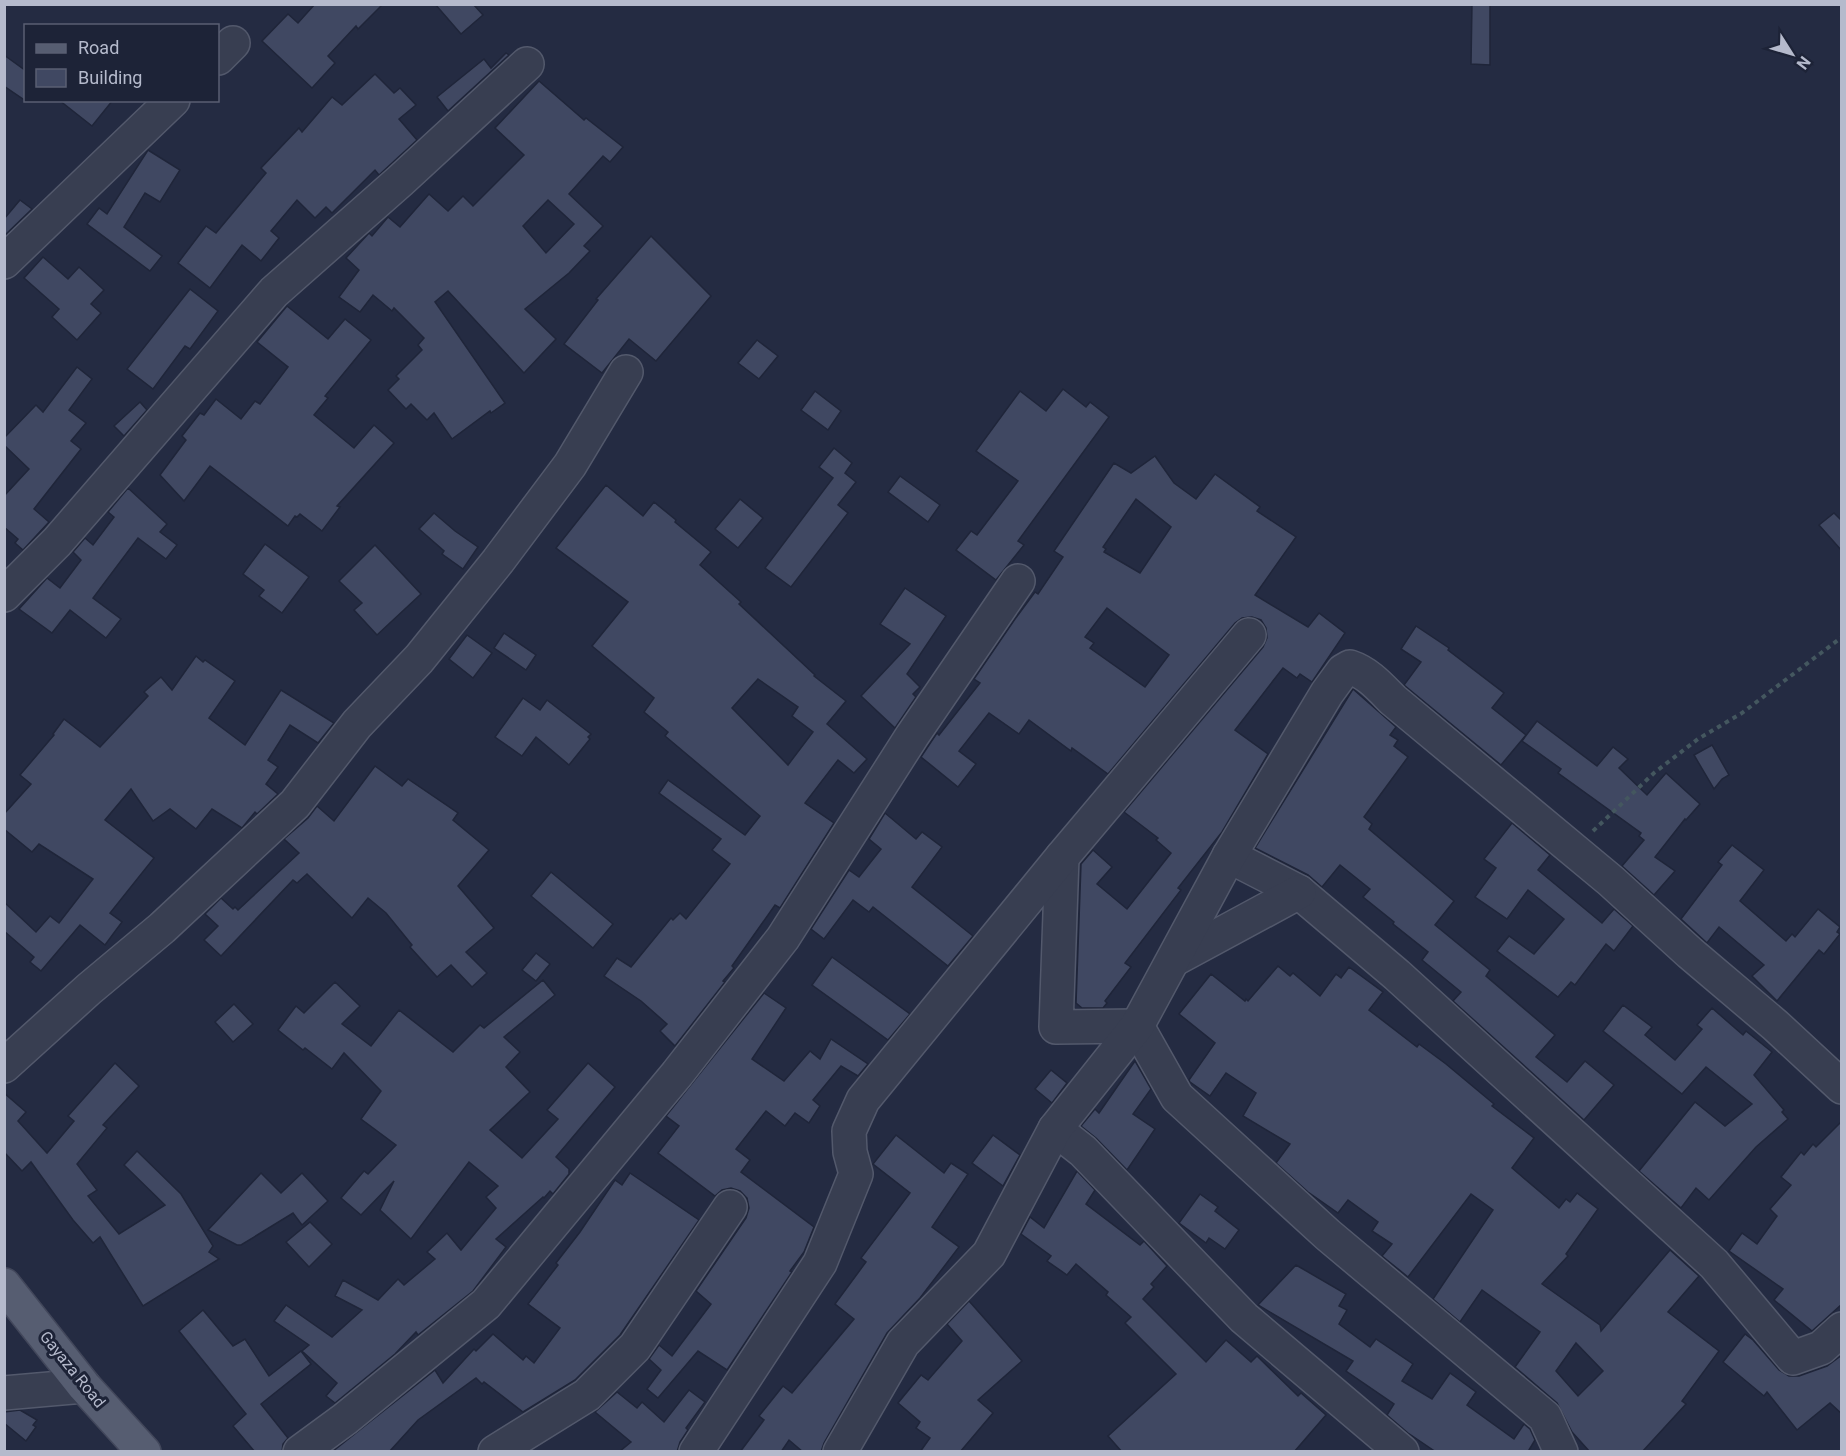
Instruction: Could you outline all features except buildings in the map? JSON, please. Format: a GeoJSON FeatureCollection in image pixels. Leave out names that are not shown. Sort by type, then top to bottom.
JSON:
{"type":"FeatureCollection","features":[{"type":"Feature","properties":{"kind":"main road","name":"Gayaza Road"},"geometry":{"type":"LineString","coordinates":[[4,1285],[84,1386],[144,1452]]}},
{"type":"Feature","properties":{"kind":"street"},"geometry":{"type":"LineString","coordinates":[[4,595],[57,542],[274,292],[400,181],[527,64]]}},
{"type":"Feature","properties":{"kind":"street"},"geometry":{"type":"LineString","coordinates":[[4,262],[171,102]]}},
{"type":"Feature","properties":{"kind":"street"},"geometry":{"type":"LineString","coordinates":[[4,1066],[89,989],[162,928],[295,804],[357,724],[419,659],[498,561],[570,465],[626,372]]}},
{"type":"Feature","properties":{"kind":"street"},"geometry":{"type":"LineString","coordinates":[[300,1452],[345,1419],[486,1304],[677,1074],[783,938],[912,736],[1017,581]]}},
{"type":"Feature","properties":{"kind":"street"},"geometry":{"type":"LineString","coordinates":[[696,1452],[820,1263],[856,1174],[849,1152],[849,1131],[862,1100],[1249,635]]}},
{"type":"Feature","properties":{"kind":"street"},"geometry":{"type":"LineString","coordinates":[[840,1452],[903,1343],[989,1254],[1055,1129],[1137,1026],[1229,856],[1327,693],[1343,671],[1350,667],[1359,670],[1375,682],[1393,700],[1611,881],[1842,1087]]}},
{"type":"Feature","properties":{"kind":"street"},"geometry":{"type":"LineString","coordinates":[[1229,856],[1299,892],[1397,975],[1714,1264],[1793,1358],[1821,1348],[1842,1329]]}},
{"type":"Feature","properties":{"kind":"street"},"geometry":{"type":"LineString","coordinates":[[1062,857],[1056,1027],[1137,1026]]}},
{"type":"Feature","properties":{"kind":"street"},"geometry":{"type":"LineString","coordinates":[[1175,958],[1299,892]]}},
{"type":"Feature","properties":{"kind":"street"},"geometry":{"type":"LineString","coordinates":[[1137,1026],[1177,1097],[1328,1235],[1545,1417],[1561,1452]]}},
{"type":"Feature","properties":{"kind":"street"},"geometry":{"type":"LineString","coordinates":[[1055,1129],[1083,1151],[1244,1318],[1402,1452]]}},
{"type":"Feature","properties":{"kind":"street"},"geometry":{"type":"LineString","coordinates":[[495,1452],[587,1395],[635,1347],[730,1207]]}},
{"type":"Feature","properties":{"kind":"street"},"geometry":{"type":"LineString","coordinates":[[4,1393],[84,1386]]}},
{"type":"Feature","properties":{"kind":"path"},"geometry":{"type":"LineString","coordinates":[[1572,850],[1654,772],[1698,739],[1742,713],[1842,637]]}}]}
